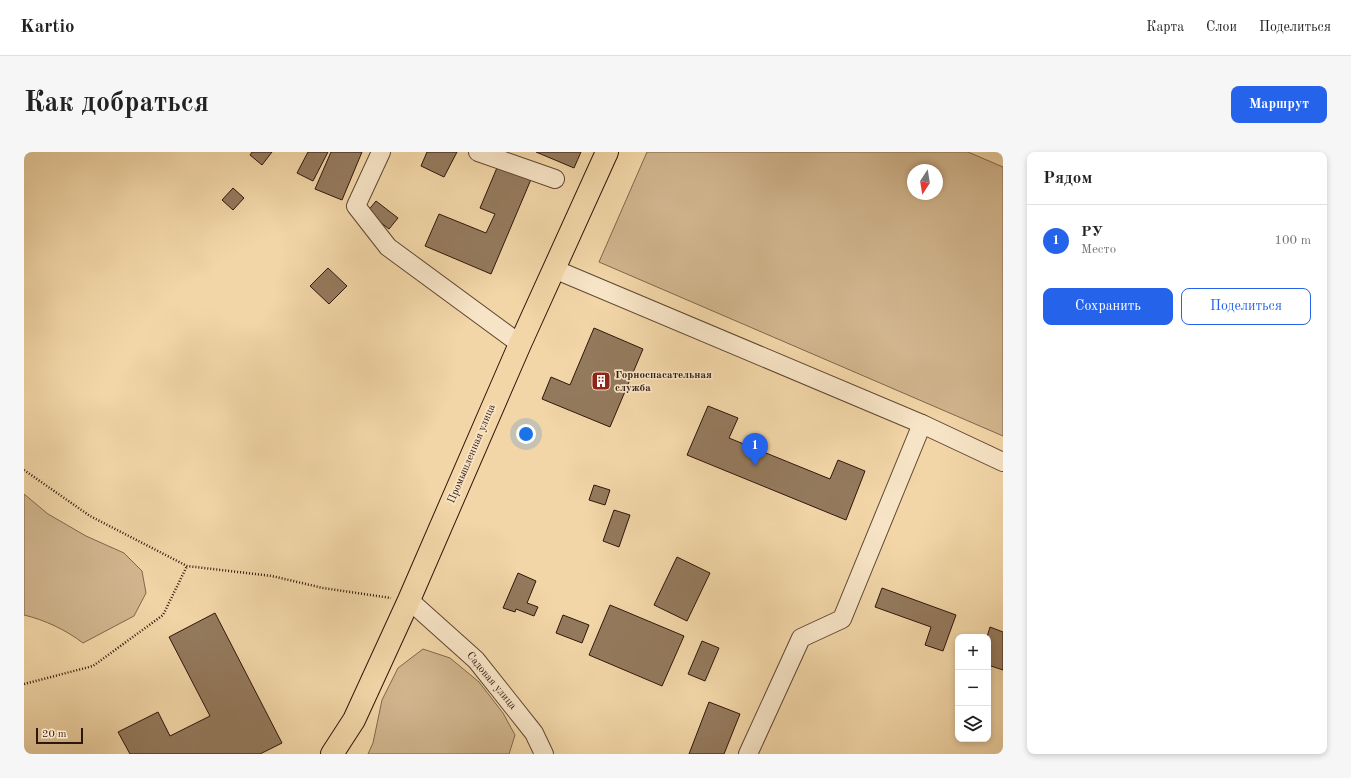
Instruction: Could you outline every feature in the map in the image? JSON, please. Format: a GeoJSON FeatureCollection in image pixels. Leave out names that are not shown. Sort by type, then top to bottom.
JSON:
{"type":"FeatureCollection","features":[{"type":"Feature","properties":{"kind":"main road","name":"Промышленная улица"},"geometry":{"type":"LineString","coordinates":[[332,754],[354,720],[409,600],[520,344],[607,152]]}},
{"type":"Feature","properties":{"kind":"street"},"geometry":{"type":"LineString","coordinates":[[381,152],[356,206],[388,248],[520,344]]}},
{"type":"Feature","properties":{"kind":"street"},"geometry":{"type":"LineString","coordinates":[[478,152],[555,179]]}},
{"type":"Feature","properties":{"kind":"street"},"geometry":{"type":"LineString","coordinates":[[554,269],[922,424],[1003,462]]}},
{"type":"Feature","properties":{"kind":"street"},"geometry":{"type":"LineString","coordinates":[[748,754],[801,638],[842,618],[922,424]]}},
{"type":"Feature","properties":{"kind":"street","name":"Садовая улица"},"geometry":{"type":"LineString","coordinates":[[409,600],[476,660],[534,733],[544,754]]}},
{"type":"Feature","properties":{"kind":"street"},"geometry":{"type":"LineString","coordinates":[[534,733],[558,754]]}},
{"type":"Feature","properties":{"kind":"path"},"geometry":{"type":"LineString","coordinates":[[24,470],[90,516],[187,566],[272,576],[323,588],[409,600]]}},
{"type":"Feature","properties":{"kind":"path"},"geometry":{"type":"LineString","coordinates":[[24,684],[93,666],[163,615],[187,566]]}},
{"type":"Feature","properties":{"kind":"shaded area"},"geometry":{"type":"Polygon","coordinates":[[[647,152],[968,152],[1003,167],[1003,436],[599,262],[647,152]]]}},
{"type":"Feature","properties":{"kind":"shaded area"},"geometry":{"type":"Polygon","coordinates":[[[24,494],[48,514],[86,536],[124,553],[142,571],[146,593],[134,616],[83,643],[55,626],[24,615],[24,494]]]}},
{"type":"Feature","properties":{"kind":"shaded area"},"geometry":{"type":"Polygon","coordinates":[[[423,649],[450,658],[479,682],[503,713],[515,735],[509,754],[368,754],[373,743],[382,700],[398,668],[423,649]]]}},
{"type":"Feature","properties":{"kind":"building"},"geometry":{"type":"Polygon","coordinates":[[[252,152],[272,152],[262,165],[250,155],[252,152]]]}},
{"type":"Feature","properties":{"kind":"building"},"geometry":{"type":"Polygon","coordinates":[[[308,152],[328,152],[313,181],[297,173],[308,152]]]}},
{"type":"Feature","properties":{"kind":"building"},"geometry":{"type":"Polygon","coordinates":[[[331,152],[362,152],[342,200],[315,189],[331,152]]]}},
{"type":"Feature","properties":{"kind":"building"},"geometry":{"type":"Polygon","coordinates":[[[427,152],[457,152],[444,177],[421,166],[427,152]]]}},
{"type":"Feature","properties":{"kind":"building"},"geometry":{"type":"Polygon","coordinates":[[[536,152],[581,152],[574,168],[536,152]]]}},
{"type":"Feature","properties":{"kind":"building"},"geometry":{"type":"Polygon","coordinates":[[[499,163],[532,177],[491,274],[425,246],[439,214],[486,233],[495,214],[480,208],[499,163]]]}},
{"type":"Feature","properties":{"kind":"building"},"geometry":{"type":"Polygon","coordinates":[[[233,188],[244,198],[233,210],[222,200],[233,188]]]}},
{"type":"Feature","properties":{"kind":"building"},"geometry":{"type":"Polygon","coordinates":[[[376,201],[398,218],[389,229],[367,212],[376,201]]]}},
{"type":"Feature","properties":{"kind":"building"},"geometry":{"type":"Polygon","coordinates":[[[328,268],[347,286],[329,304],[310,286],[328,268]]]}},
{"type":"Feature","properties":{"kind":"building","name":"Горноспасательная служба"},"geometry":{"type":"Polygon","coordinates":[[[594,328],[643,349],[610,427],[542,399],[551,377],[570,385],[594,328]]]}},
{"type":"Feature","properties":{"kind":"building"},"geometry":{"type":"Polygon","coordinates":[[[708,406],[738,418],[729,438],[830,479],[838,460],[865,471],[846,520],[687,455],[708,406]]]}},
{"type":"Feature","properties":{"kind":"building"},"geometry":{"type":"Polygon","coordinates":[[[594,485],[610,490],[605,505],[589,500],[594,485]]]}},
{"type":"Feature","properties":{"kind":"building"},"geometry":{"type":"Polygon","coordinates":[[[614,510],[630,515],[619,547],[603,541],[614,510]]]}},
{"type":"Feature","properties":{"kind":"building"},"geometry":{"type":"Polygon","coordinates":[[[677,557],[710,573],[687,621],[654,605],[677,557]]]}},
{"type":"Feature","properties":{"kind":"building"},"geometry":{"type":"Polygon","coordinates":[[[518,573],[536,581],[527,603],[538,607],[534,616],[516,609],[515,612],[503,608],[518,573]]]}},
{"type":"Feature","properties":{"kind":"building"},"geometry":{"type":"Polygon","coordinates":[[[882,588],[956,615],[943,651],[925,645],[931,627],[875,607],[882,588]]]}},
{"type":"Feature","properties":{"kind":"building"},"geometry":{"type":"Polygon","coordinates":[[[610,605],[684,636],[662,686],[589,655],[610,605]]]}},
{"type":"Feature","properties":{"kind":"building"},"geometry":{"type":"Polygon","coordinates":[[[215,613],[282,743],[260,754],[130,754],[118,732],[158,712],[170,736],[210,716],[169,637],[215,613]]]}},
{"type":"Feature","properties":{"kind":"building"},"geometry":{"type":"Polygon","coordinates":[[[563,615],[589,625],[582,643],[556,633],[563,615]]]}},
{"type":"Feature","properties":{"kind":"building"},"geometry":{"type":"Polygon","coordinates":[[[990,627],[1003,632],[1003,670],[991,666],[991,634],[988,634],[990,627]]]}},
{"type":"Feature","properties":{"kind":"building"},"geometry":{"type":"Polygon","coordinates":[[[702,641],[719,648],[705,681],[688,674],[702,641]]]}},
{"type":"Feature","properties":{"kind":"building"},"geometry":{"type":"Polygon","coordinates":[[[709,702],[740,714],[724,754],[689,754],[709,702]]]}},
{"type":"Feature","properties":{"kind":"place","name":"Горноспасательная служба"},"geometry":{"type":"Point","coordinates":[601,381]}},
{"type":"Feature","properties":{"kind":"place","name":"РУ"},"geometry":{"type":"Point","coordinates":[755,466]}}]}
